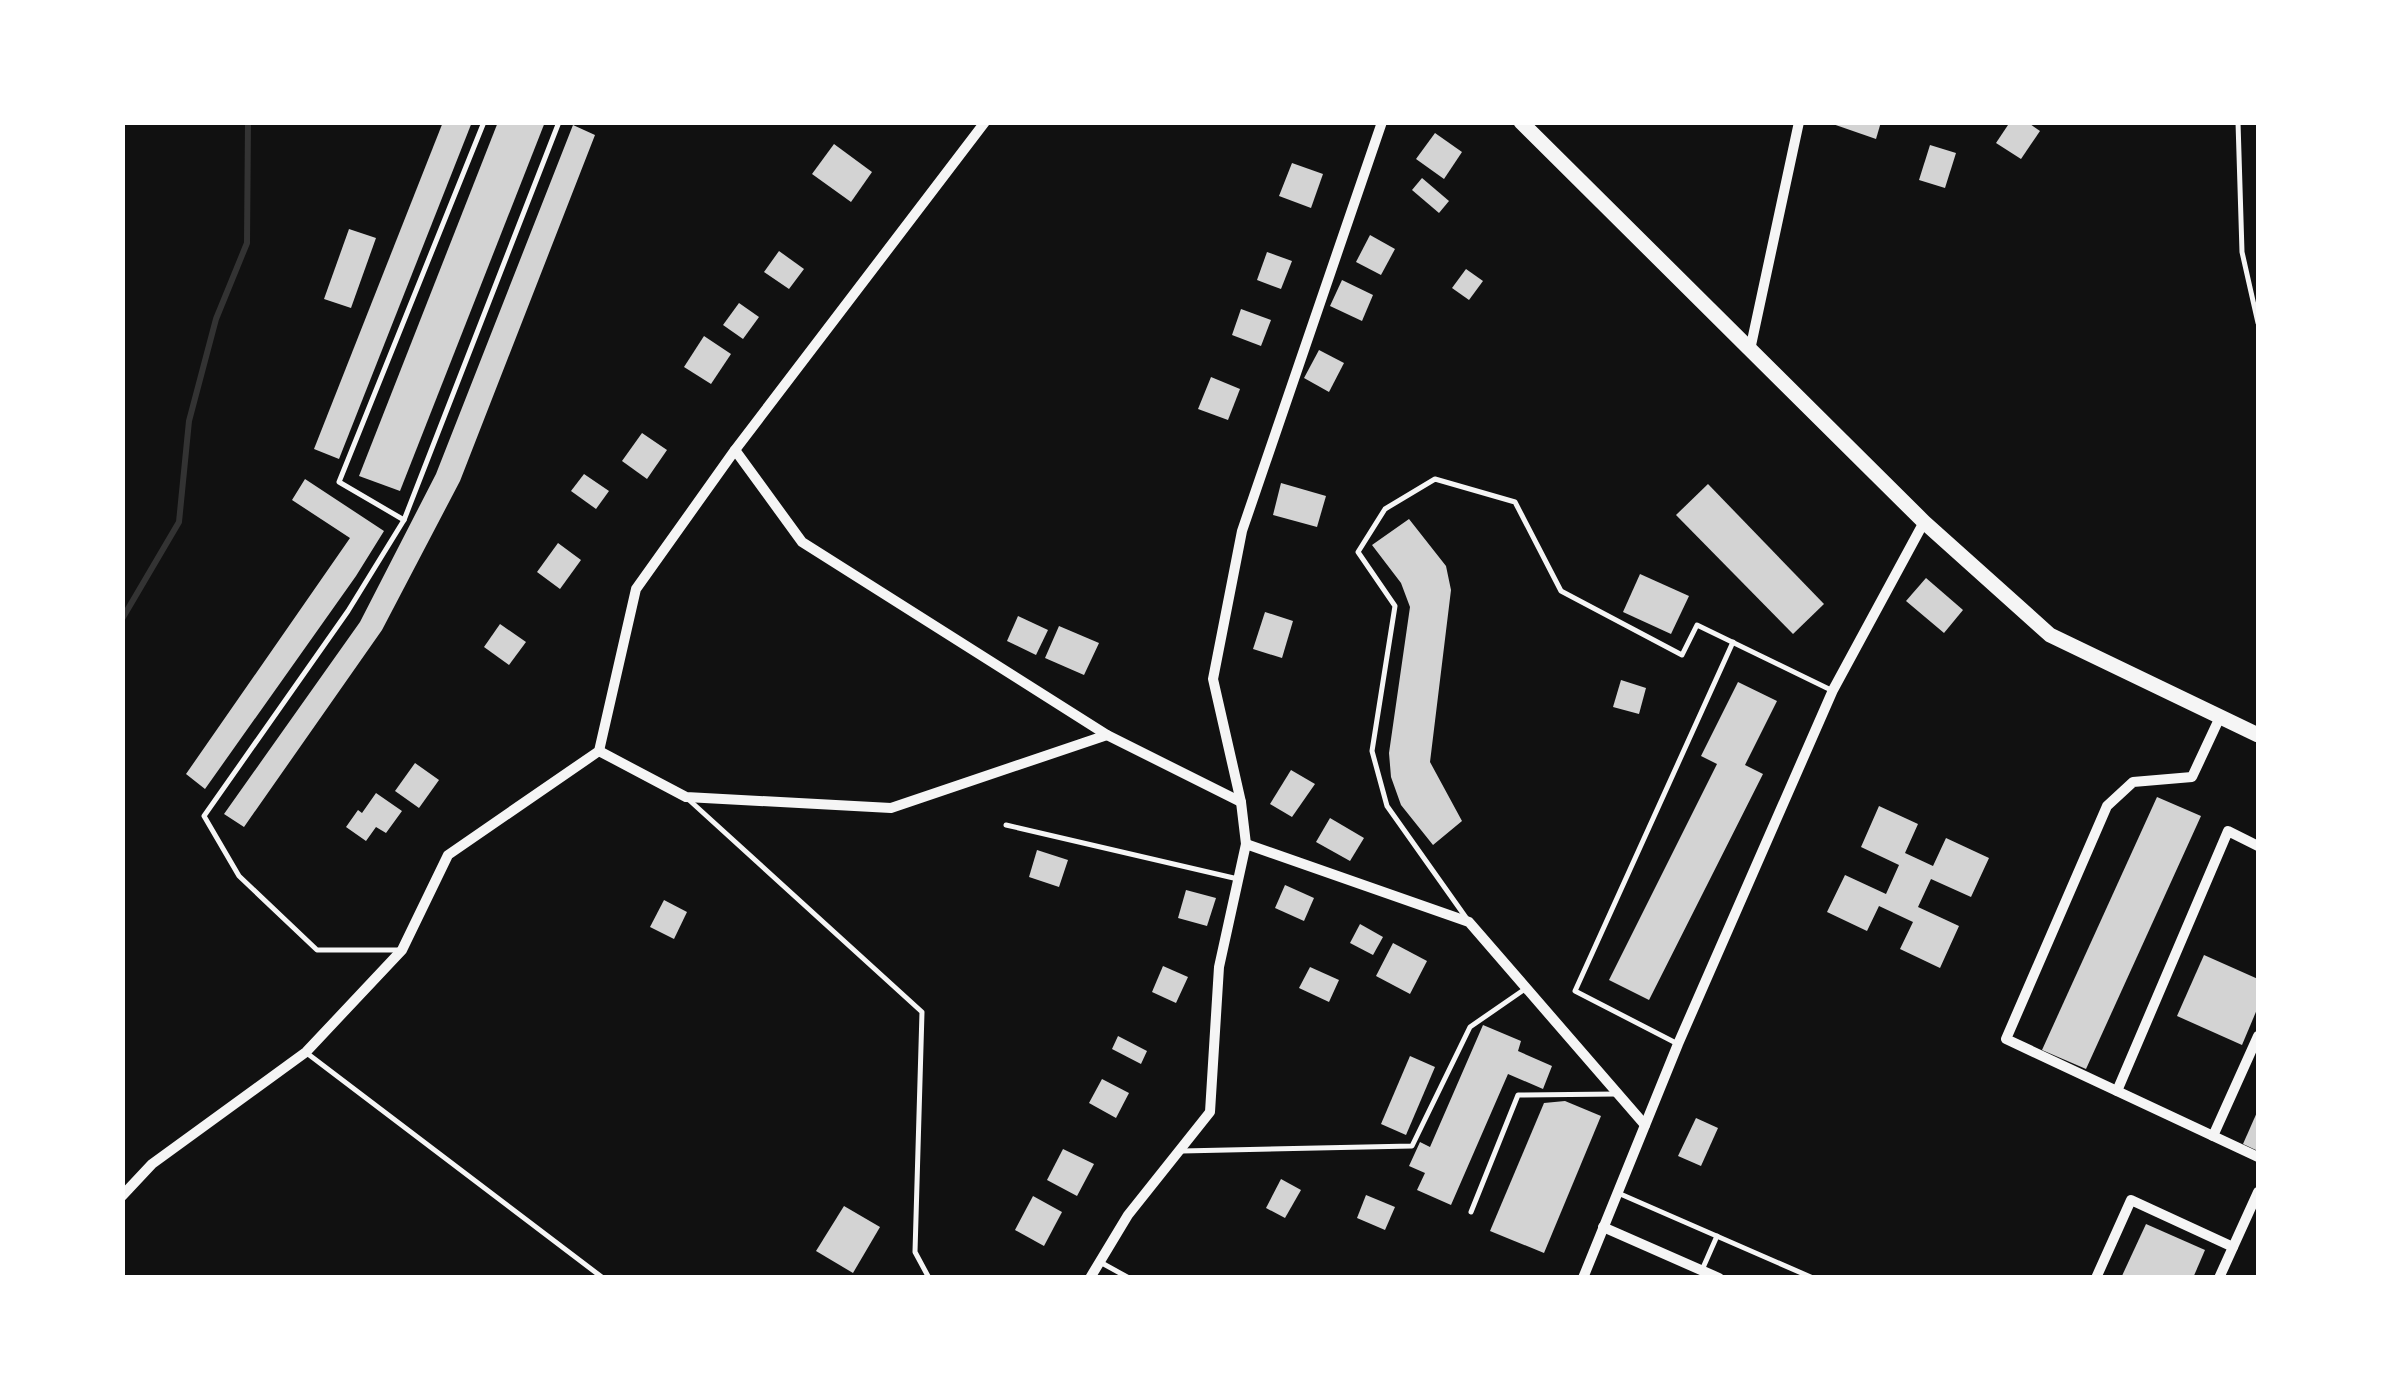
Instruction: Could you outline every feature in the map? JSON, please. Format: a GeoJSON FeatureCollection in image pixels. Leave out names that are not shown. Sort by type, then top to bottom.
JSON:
{"type":"FeatureCollection","features":[{"type":"Feature","properties":{"kind":"main road"},"geometry":{"type":"LineString","coordinates":[[1521,122],[1924,522],[2050,635],[2258,735]]}},
{"type":"Feature","properties":{"kind":"street"},"geometry":{"type":"LineString","coordinates":[[122,1196],[152,1164],[306,1052],[402,950],[448,855],[599,751],[636,590],[735,450],[986,122]]}},
{"type":"Feature","properties":{"kind":"street"},"geometry":{"type":"LineString","coordinates":[[1090,1278],[1128,1216],[1210,1112],[1219,967],[1246,844],[1241,802],[1213,679],[1242,532],[1382,122]]}},
{"type":"Feature","properties":{"kind":"street"},"geometry":{"type":"LineString","coordinates":[[1750,350],[1799,122]]}},
{"type":"Feature","properties":{"kind":"street"},"geometry":{"type":"LineString","coordinates":[[735,450],[802,542],[1107,735],[1241,802]]}},
{"type":"Feature","properties":{"kind":"street"},"geometry":{"type":"LineString","coordinates":[[1583,1278],[1678,1044],[1833,690],[1924,522]]}},
{"type":"Feature","properties":{"kind":"street"},"geometry":{"type":"LineString","coordinates":[[2220,717],[2192,777],[2133,782],[2107,806],[2006,1039],[2258,1156]]}},
{"type":"Feature","properties":{"kind":"street"},"geometry":{"type":"LineString","coordinates":[[599,751],[686,797],[892,808],[1107,735]]}},
{"type":"Feature","properties":{"kind":"street"},"geometry":{"type":"LineString","coordinates":[[2116,1091],[2228,831],[2258,846]]}},
{"type":"Feature","properties":{"kind":"street"},"geometry":{"type":"LineString","coordinates":[[1246,844],[1469,922],[1646,1125]]}},
{"type":"Feature","properties":{"kind":"street"},"geometry":{"type":"LineString","coordinates":[[2214,1136],[2258,1036]]}},
{"type":"Feature","properties":{"kind":"street"},"geometry":{"type":"LineString","coordinates":[[2219,1278],[2258,1192]]}},
{"type":"Feature","properties":{"kind":"street"},"geometry":{"type":"LineString","coordinates":[[2096,1278],[2131,1200],[2233,1247]]}},
{"type":"Feature","properties":{"kind":"street"},"geometry":{"type":"LineString","coordinates":[[1604,1228],[1719,1278]]}},
{"type":"Feature","properties":{"kind":"lane"},"geometry":{"type":"LineString","coordinates":[[404,520],[339,482],[484,122]]}},
{"type":"Feature","properties":{"kind":"lane"},"geometry":{"type":"LineString","coordinates":[[402,950],[317,950],[239,876],[204,816],[348,610],[404,520],[559,122]]}},
{"type":"Feature","properties":{"kind":"lane"},"geometry":{"type":"LineString","coordinates":[[2238,122],[2242,252],[2258,323]]}},
{"type":"Feature","properties":{"kind":"lane"},"geometry":{"type":"LineString","coordinates":[[1469,922],[1388,806],[1372,751],[1394,606],[1358,552],[1385,509],[1435,479],[1515,502],[1561,590],[1682,655],[1697,625],[1833,690]]}},
{"type":"Feature","properties":{"kind":"lane"},"geometry":{"type":"LineString","coordinates":[[1678,1044],[1574,991],[1734,642]]}},
{"type":"Feature","properties":{"kind":"lane"},"geometry":{"type":"LineString","coordinates":[[686,797],[922,1012],[915,1252],[928,1278]]}},
{"type":"Feature","properties":{"kind":"lane"},"geometry":{"type":"LineString","coordinates":[[1006,824],[1238,878]]}},
{"type":"Feature","properties":{"kind":"lane"},"geometry":{"type":"LineString","coordinates":[[1179,1151],[1412,1146],[1470,1027],[1526,988]]}},
{"type":"Feature","properties":{"kind":"lane"},"geometry":{"type":"LineString","coordinates":[[306,1052],[604,1278]]}},
{"type":"Feature","properties":{"kind":"lane"},"geometry":{"type":"LineString","coordinates":[[1471,1212],[1518,1096],[1619,1094]]}},
{"type":"Feature","properties":{"kind":"lane"},"geometry":{"type":"LineString","coordinates":[[1618,1193],[1813,1278]]}},
{"type":"Feature","properties":{"kind":"lane"},"geometry":{"type":"LineString","coordinates":[[1702,1270],[1717,1236]]}},
{"type":"Feature","properties":{"kind":"lane"},"geometry":{"type":"LineString","coordinates":[[1100,1262],[1129,1278]]}},
{"type":"Feature","properties":{"kind":"building"},"geometry":{"type":"Polygon","coordinates":[[[443,122],[472,122],[339,459],[314,449],[443,122]]]}},
{"type":"Feature","properties":{"kind":"building"},"geometry":{"type":"Polygon","coordinates":[[[498,122],[545,122],[400,491],[359,476],[498,122]]]}},
{"type":"Feature","properties":{"kind":"building"},"geometry":{"type":"Polygon","coordinates":[[[1827,122],[1881,122],[1876,139],[1827,122]]]}},
{"type":"Feature","properties":{"kind":"building"},"geometry":{"type":"Polygon","coordinates":[[[2010,122],[2027,122],[2040,131],[2021,159],[1996,143],[2010,122]]]}},
{"type":"Feature","properties":{"kind":"building"},"geometry":{"type":"Polygon","coordinates":[[[573,125],[595,135],[460,481],[382,630],[244,827],[224,814],[360,622],[436,474],[573,125]]]}},
{"type":"Feature","properties":{"kind":"building"},"geometry":{"type":"Polygon","coordinates":[[[1435,133],[1462,152],[1444,179],[1416,159],[1435,133]]]}},
{"type":"Feature","properties":{"kind":"building"},"geometry":{"type":"Polygon","coordinates":[[[834,144],[872,172],[851,202],[812,174],[834,144]]]}},
{"type":"Feature","properties":{"kind":"building"},"geometry":{"type":"Polygon","coordinates":[[[1930,145],[1956,153],[1945,188],[1919,180],[1930,145]]]}},
{"type":"Feature","properties":{"kind":"building"},"geometry":{"type":"Polygon","coordinates":[[[1292,163],[1323,174],[1311,208],[1279,196],[1292,163]]]}},
{"type":"Feature","properties":{"kind":"building"},"geometry":{"type":"Polygon","coordinates":[[[1422,178],[1449,201],[1439,213],[1412,190],[1422,178]]]}},
{"type":"Feature","properties":{"kind":"building"},"geometry":{"type":"Polygon","coordinates":[[[349,229],[376,238],[351,308],[324,299],[349,229]]]}},
{"type":"Feature","properties":{"kind":"building"},"geometry":{"type":"Polygon","coordinates":[[[1370,235],[1395,249],[1381,275],[1356,262],[1370,235]]]}},
{"type":"Feature","properties":{"kind":"building"},"geometry":{"type":"Polygon","coordinates":[[[779,251],[804,269],[789,289],[764,272],[779,251]]]}},
{"type":"Feature","properties":{"kind":"building"},"geometry":{"type":"Polygon","coordinates":[[[1267,252],[1292,261],[1281,289],[1257,280],[1267,252]]]}},
{"type":"Feature","properties":{"kind":"building"},"geometry":{"type":"Polygon","coordinates":[[[1466,269],[1483,281],[1469,300],[1452,288],[1466,269]]]}},
{"type":"Feature","properties":{"kind":"building"},"geometry":{"type":"Polygon","coordinates":[[[1342,280],[1373,295],[1362,321],[1330,306],[1342,280]]]}},
{"type":"Feature","properties":{"kind":"building"},"geometry":{"type":"Polygon","coordinates":[[[739,303],[759,317],[743,339],[723,325],[739,303]]]}},
{"type":"Feature","properties":{"kind":"building"},"geometry":{"type":"Polygon","coordinates":[[[1241,309],[1271,320],[1261,346],[1232,335],[1241,309]]]}},
{"type":"Feature","properties":{"kind":"building"},"geometry":{"type":"Polygon","coordinates":[[[704,336],[731,354],[711,384],[684,367],[704,336]]]}},
{"type":"Feature","properties":{"kind":"building"},"geometry":{"type":"Polygon","coordinates":[[[1319,350],[1344,363],[1329,392],[1304,378],[1319,350]]]}},
{"type":"Feature","properties":{"kind":"building"},"geometry":{"type":"Polygon","coordinates":[[[1211,377],[1240,389],[1228,420],[1198,409],[1211,377]]]}},
{"type":"Feature","properties":{"kind":"building"},"geometry":{"type":"Polygon","coordinates":[[[642,433],[667,450],[647,479],[622,461],[642,433]]]}},
{"type":"Feature","properties":{"kind":"building"},"geometry":{"type":"Polygon","coordinates":[[[584,474],[609,491],[596,509],[571,491],[584,474]]]}},
{"type":"Feature","properties":{"kind":"building"},"geometry":{"type":"Polygon","coordinates":[[[305,479],[384,531],[205,789],[186,774],[350,538],[292,500],[305,479]]]}},
{"type":"Feature","properties":{"kind":"building"},"geometry":{"type":"Polygon","coordinates":[[[1281,483],[1326,496],[1317,527],[1273,515],[1281,483]]]}},
{"type":"Feature","properties":{"kind":"building"},"geometry":{"type":"Polygon","coordinates":[[[1708,484],[1824,604],[1793,634],[1676,515],[1708,484]]]}},
{"type":"Feature","properties":{"kind":"building"},"geometry":{"type":"Polygon","coordinates":[[[1409,519],[1446,566],[1451,590],[1430,762],[1462,821],[1433,845],[1401,805],[1391,777],[1389,753],[1410,607],[1401,583],[1372,545],[1409,519]]]}},
{"type":"Feature","properties":{"kind":"building"},"geometry":{"type":"Polygon","coordinates":[[[558,543],[581,560],[560,589],[537,572],[558,543]]]}},
{"type":"Feature","properties":{"kind":"building"},"geometry":{"type":"Polygon","coordinates":[[[1640,574],[1689,596],[1671,634],[1623,612],[1640,574]]]}},
{"type":"Feature","properties":{"kind":"building"},"geometry":{"type":"Polygon","coordinates":[[[1926,578],[1963,610],[1944,633],[1906,601],[1926,578]]]}},
{"type":"Feature","properties":{"kind":"building"},"geometry":{"type":"Polygon","coordinates":[[[1265,612],[1293,621],[1282,658],[1253,649],[1265,612]]]}},
{"type":"Feature","properties":{"kind":"building"},"geometry":{"type":"Polygon","coordinates":[[[1018,616],[1048,630],[1036,655],[1007,641],[1018,616]]]}},
{"type":"Feature","properties":{"kind":"building"},"geometry":{"type":"Polygon","coordinates":[[[500,624],[526,642],[509,665],[484,647],[500,624]]]}},
{"type":"Feature","properties":{"kind":"building"},"geometry":{"type":"Polygon","coordinates":[[[1059,626],[1099,643],[1084,675],[1045,658],[1059,626]]]}},
{"type":"Feature","properties":{"kind":"building"},"geometry":{"type":"Polygon","coordinates":[[[1621,680],[1646,688],[1639,714],[1613,707],[1621,680]]]}},
{"type":"Feature","properties":{"kind":"building"},"geometry":{"type":"Polygon","coordinates":[[[1738,682],[1777,701],[1745,765],[1763,774],[1649,1000],[1609,980],[1717,764],[1701,756],[1738,682]]]}},
{"type":"Feature","properties":{"kind":"building"},"geometry":{"type":"Polygon","coordinates":[[[415,763],[439,780],[419,808],[395,791],[415,763]]]}},
{"type":"Feature","properties":{"kind":"building"},"geometry":{"type":"Polygon","coordinates":[[[1291,770],[1315,784],[1292,817],[1270,804],[1291,770]]]}},
{"type":"Feature","properties":{"kind":"building"},"geometry":{"type":"Polygon","coordinates":[[[376,793],[402,811],[386,833],[376,827],[366,841],[346,827],[376,793]]]}},
{"type":"Feature","properties":{"kind":"building"},"geometry":{"type":"Polygon","coordinates":[[[2157,797],[2201,816],[2086,1069],[2042,1050],[2157,797]]]}},
{"type":"Feature","properties":{"kind":"building"},"geometry":{"type":"Polygon","coordinates":[[[1879,806],[1918,824],[1905,853],[1933,866],[1946,838],[1989,858],[1971,897],[1931,879],[1918,907],[1959,926],[1940,968],[1900,949],[1913,922],[1879,906],[1867,931],[1827,912],[1845,875],[1886,894],[1899,865],[1861,847],[1879,806]]]}},
{"type":"Feature","properties":{"kind":"building"},"geometry":{"type":"Polygon","coordinates":[[[1330,818],[1364,838],[1350,861],[1316,842],[1330,818]]]}},
{"type":"Feature","properties":{"kind":"building"},"geometry":{"type":"Polygon","coordinates":[[[1037,850],[1068,860],[1059,887],[1029,877],[1037,850]]]}},
{"type":"Feature","properties":{"kind":"building"},"geometry":{"type":"Polygon","coordinates":[[[1285,885],[1314,898],[1304,921],[1275,908],[1285,885]]]}},
{"type":"Feature","properties":{"kind":"building"},"geometry":{"type":"Polygon","coordinates":[[[1186,890],[1216,898],[1207,926],[1178,918],[1186,890]]]}},
{"type":"Feature","properties":{"kind":"building"},"geometry":{"type":"Polygon","coordinates":[[[664,900],[687,912],[674,939],[650,927],[664,900]]]}},
{"type":"Feature","properties":{"kind":"building"},"geometry":{"type":"Polygon","coordinates":[[[1360,924],[1383,937],[1373,955],[1350,943],[1360,924]]]}},
{"type":"Feature","properties":{"kind":"building"},"geometry":{"type":"Polygon","coordinates":[[[1393,943],[1427,961],[1410,994],[1376,976],[1393,943]]]}},
{"type":"Feature","properties":{"kind":"building"},"geometry":{"type":"Polygon","coordinates":[[[2204,955],[2258,979],[2258,1007],[2242,1045],[2177,1016],[2204,955]]]}},
{"type":"Feature","properties":{"kind":"building"},"geometry":{"type":"Polygon","coordinates":[[[1163,966],[1188,977],[1176,1003],[1152,992],[1163,966]]]}},
{"type":"Feature","properties":{"kind":"building"},"geometry":{"type":"Polygon","coordinates":[[[1310,967],[1339,980],[1329,1002],[1299,988],[1310,967]]]}},
{"type":"Feature","properties":{"kind":"building"},"geometry":{"type":"Polygon","coordinates":[[[1483,1025],[1521,1041],[1518,1051],[1552,1066],[1543,1089],[1508,1074],[1451,1205],[1417,1190],[1425,1173],[1409,1166],[1420,1142],[1430,1147],[1483,1025]]]}},
{"type":"Feature","properties":{"kind":"building"},"geometry":{"type":"Polygon","coordinates":[[[1118,1036],[1147,1051],[1141,1064],[1112,1049],[1118,1036]]]}},
{"type":"Feature","properties":{"kind":"building"},"geometry":{"type":"Polygon","coordinates":[[[1410,1056],[1435,1067],[1406,1135],[1381,1124],[1410,1056]]]}},
{"type":"Feature","properties":{"kind":"building"},"geometry":{"type":"Polygon","coordinates":[[[1102,1079],[1129,1093],[1116,1118],[1089,1103],[1102,1079]]]}},
{"type":"Feature","properties":{"kind":"building"},"geometry":{"type":"Polygon","coordinates":[[[1565,1101],[1601,1116],[1544,1253],[1490,1231],[1544,1103],[1565,1101]]]}},
{"type":"Feature","properties":{"kind":"building"},"geometry":{"type":"Polygon","coordinates":[[[2258,1110],[2258,1151],[2243,1144],[2258,1110]]]}},
{"type":"Feature","properties":{"kind":"building"},"geometry":{"type":"Polygon","coordinates":[[[1696,1118],[1718,1128],[1701,1166],[1678,1156],[1696,1118]]]}},
{"type":"Feature","properties":{"kind":"building"},"geometry":{"type":"Polygon","coordinates":[[[1063,1149],[1094,1164],[1077,1196],[1047,1180],[1063,1149]]]}},
{"type":"Feature","properties":{"kind":"building"},"geometry":{"type":"Polygon","coordinates":[[[1281,1179],[1301,1190],[1285,1218],[1266,1208],[1281,1179]]]}},
{"type":"Feature","properties":{"kind":"building"},"geometry":{"type":"Polygon","coordinates":[[[1366,1195],[1395,1207],[1385,1230],[1357,1218],[1366,1195]]]}},
{"type":"Feature","properties":{"kind":"building"},"geometry":{"type":"Polygon","coordinates":[[[1033,1196],[1062,1212],[1044,1246],[1015,1230],[1033,1196]]]}},
{"type":"Feature","properties":{"kind":"building"},"geometry":{"type":"Polygon","coordinates":[[[844,1206],[880,1227],[853,1273],[816,1251],[844,1206]]]}},
{"type":"Feature","properties":{"kind":"building"},"geometry":{"type":"Polygon","coordinates":[[[2146,1224],[2205,1250],[2193,1278],[2121,1278],[2146,1224]]]}},
{"type":"Feature","properties":{"kind":"waterway"},"geometry":{"type":"LineString","coordinates":[[122,619],[179,522],[189,421],[216,319],[247,243],[248,122]]}}]}
